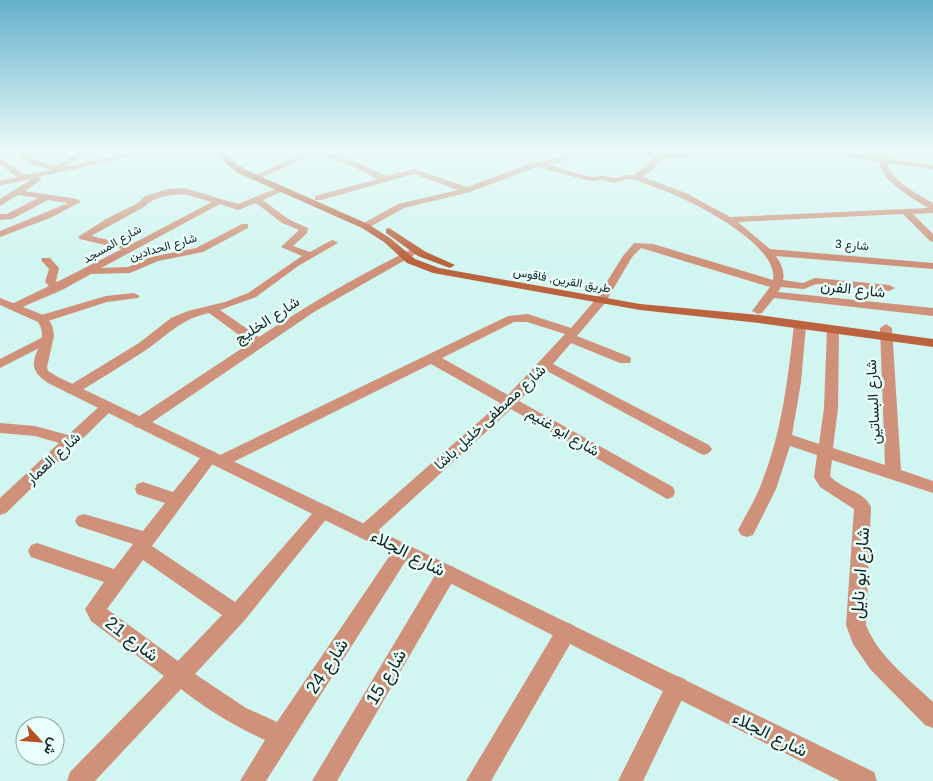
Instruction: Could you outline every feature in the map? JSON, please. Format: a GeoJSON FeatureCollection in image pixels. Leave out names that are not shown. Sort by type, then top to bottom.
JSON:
{"type":"FeatureCollection","features":[{"type":"Feature","properties":{"kind":"main road","name":"طريق القرين, فاقوس"},"geometry":{"type":"LineString","coordinates":[[283,187],[369,224],[387,240],[411,253],[418,265],[437,271],[603,298],[660,310],[833,329],[933,334]]}},
{"type":"Feature","properties":{"kind":"main road","name":"طريق القرين, فاقوس"},"geometry":{"type":"LineString","coordinates":[[285,187],[318,198],[332,208]]}},
{"type":"Feature","properties":{"kind":"main road","name":"طريق القرين, فاقوس"},"geometry":{"type":"LineString","coordinates":[[603,298],[758,311],[886,332],[933,343]]}},
{"type":"Feature","properties":{"kind":"street"},"geometry":{"type":"LineString","coordinates":[[0,202],[23,187]]}},
{"type":"Feature","properties":{"kind":"street"},"geometry":{"type":"LineString","coordinates":[[318,198],[352,187]]}},
{"type":"Feature","properties":{"kind":"street"},"geometry":{"type":"LineString","coordinates":[[461,187],[468,190]]}},
{"type":"Feature","properties":{"kind":"street"},"geometry":{"type":"LineString","coordinates":[[369,224],[401,206],[475,187]]}},
{"type":"Feature","properties":{"kind":"street"},"geometry":{"type":"LineString","coordinates":[[662,187],[692,199],[726,220],[769,252],[779,269],[774,287],[758,311]]}},
{"type":"Feature","properties":{"kind":"street"},"geometry":{"type":"LineString","coordinates":[[903,187],[933,209]]}},
{"type":"Feature","properties":{"kind":"street"},"geometry":{"type":"LineString","coordinates":[[130,248],[83,237],[141,205],[148,198],[163,194],[182,190],[238,206],[292,191]]}},
{"type":"Feature","properties":{"kind":"street"},"geometry":{"type":"LineString","coordinates":[[0,234],[78,202],[16,192]]}},
{"type":"Feature","properties":{"kind":"street"},"geometry":{"type":"LineString","coordinates":[[0,217],[9,217],[47,197]]}},
{"type":"Feature","properties":{"kind":"street"},"geometry":{"type":"LineString","coordinates":[[257,200],[285,221],[303,228],[304,231],[286,247],[310,255]]}},
{"type":"Feature","properties":{"kind":"street","name":"شارع المسجد"},"geometry":{"type":"LineString","coordinates":[[8,304],[58,288],[220,201]]}},
{"type":"Feature","properties":{"kind":"street"},"geometry":{"type":"LineString","coordinates":[[726,220],[905,212],[933,209]]}},
{"type":"Feature","properties":{"kind":"street"},"geometry":{"type":"LineString","coordinates":[[905,212],[933,239]]}},
{"type":"Feature","properties":{"kind":"street","name":"شارع الحدادين"},"geometry":{"type":"LineString","coordinates":[[83,275],[102,271],[130,270],[163,257],[199,250],[245,226]]}},
{"type":"Feature","properties":{"kind":"street"},"geometry":{"type":"LineString","coordinates":[[138,232],[151,237]]}},
{"type":"Feature","properties":{"kind":"street"},"geometry":{"type":"LineString","coordinates":[[72,390],[143,346],[175,321],[192,313],[241,301],[288,268],[333,243]]}},
{"type":"Feature","properties":{"kind":"street","name":"شارع مصطفى خليل باشا"},"geometry":{"type":"LineString","coordinates":[[365,532],[510,402],[573,336],[603,298],[636,246],[641,244],[774,287]]}},
{"type":"Feature","properties":{"kind":"street","name":"شارع 3"},"geometry":{"type":"LineString","coordinates":[[769,252],[933,266]]}},
{"type":"Feature","properties":{"kind":"street","name":"شارع الخليج"},"geometry":{"type":"LineString","coordinates":[[140,423],[337,294],[411,253]]}},
{"type":"Feature","properties":{"kind":"street"},"geometry":{"type":"LineString","coordinates":[[46,260],[54,268],[50,282],[58,288]]}},
{"type":"Feature","properties":{"kind":"street"},"geometry":{"type":"LineString","coordinates":[[774,287],[804,286],[815,281],[890,288]]}},
{"type":"Feature","properties":{"kind":"street","name":"شارع الفرن"},"geometry":{"type":"LineString","coordinates":[[774,287],[808,300],[933,312]]}},
{"type":"Feature","properties":{"kind":"street"},"geometry":{"type":"LineString","coordinates":[[8,304],[42,319],[106,299],[134,296]]}},
{"type":"Feature","properties":{"kind":"street"},"geometry":{"type":"LineString","coordinates":[[211,309],[260,344]]}},
{"type":"Feature","properties":{"kind":"street"},"geometry":{"type":"LineString","coordinates":[[215,459],[433,359],[517,318],[528,318],[625,360]]}},
{"type":"Feature","properties":{"kind":"street","name":"شارع الجلاء"},"geometry":{"type":"LineString","coordinates":[[42,319],[49,331],[41,360],[42,373],[72,390],[403,550],[864,781]]}},
{"type":"Feature","properties":{"kind":"street"},"geometry":{"type":"LineString","coordinates":[[747,530],[773,476],[784,438],[794,387],[800,325]]}},
{"type":"Feature","properties":{"kind":"street"},"geometry":{"type":"LineString","coordinates":[[824,452],[830,408],[833,329]]}},
{"type":"Feature","properties":{"kind":"street","name":"شارع البساتين"},"geometry":{"type":"LineString","coordinates":[[886,332],[893,474]]}},
{"type":"Feature","properties":{"kind":"street"},"geometry":{"type":"LineString","coordinates":[[0,364],[47,340]]}},
{"type":"Feature","properties":{"kind":"street","name":"شارع ابو غنيم"},"geometry":{"type":"LineString","coordinates":[[433,359],[667,492]]}},
{"type":"Feature","properties":{"kind":"street"},"geometry":{"type":"LineString","coordinates":[[545,365],[704,449]]}},
{"type":"Feature","properties":{"kind":"street","name":"شارع العمار"},"geometry":{"type":"LineString","coordinates":[[0,508],[106,407]]}},
{"type":"Feature","properties":{"kind":"street"},"geometry":{"type":"LineString","coordinates":[[0,428],[35,431],[71,441]]}},
{"type":"Feature","properties":{"kind":"street"},"geometry":{"type":"LineString","coordinates":[[784,438],[933,487]]}},
{"type":"Feature","properties":{"kind":"street","name":"شارع ابو نايل"},"geometry":{"type":"LineString","coordinates":[[824,452],[822,477],[824,481],[833,489],[853,497],[863,507],[856,625],[858,634],[870,653],[933,717]]}},
{"type":"Feature","properties":{"kind":"street","name":"شارع 21"},"geometry":{"type":"LineString","coordinates":[[215,459],[176,500],[95,609],[98,614],[180,676],[238,716],[282,736]]}},
{"type":"Feature","properties":{"kind":"street"},"geometry":{"type":"LineString","coordinates":[[143,490],[176,500]]}},
{"type":"Feature","properties":{"kind":"street"},"geometry":{"type":"LineString","coordinates":[[79,781],[237,614],[324,512]]}},
{"type":"Feature","properties":{"kind":"street"},"geometry":{"type":"LineString","coordinates":[[84,521],[143,544],[237,614]]}},
{"type":"Feature","properties":{"kind":"street"},"geometry":{"type":"LineString","coordinates":[[36,550],[117,578]]}},
{"type":"Feature","properties":{"kind":"street","name":"شارع 24"},"geometry":{"type":"LineString","coordinates":[[252,781],[403,550]]}},
{"type":"Feature","properties":{"kind":"street","name":"شارع 15"},"geometry":{"type":"LineString","coordinates":[[324,781],[447,573]]}},
{"type":"Feature","properties":{"kind":"street"},"geometry":{"type":"LineString","coordinates":[[478,781],[566,632]]}},
{"type":"Feature","properties":{"kind":"street"},"geometry":{"type":"LineString","coordinates":[[630,781],[677,688]]}}]}
